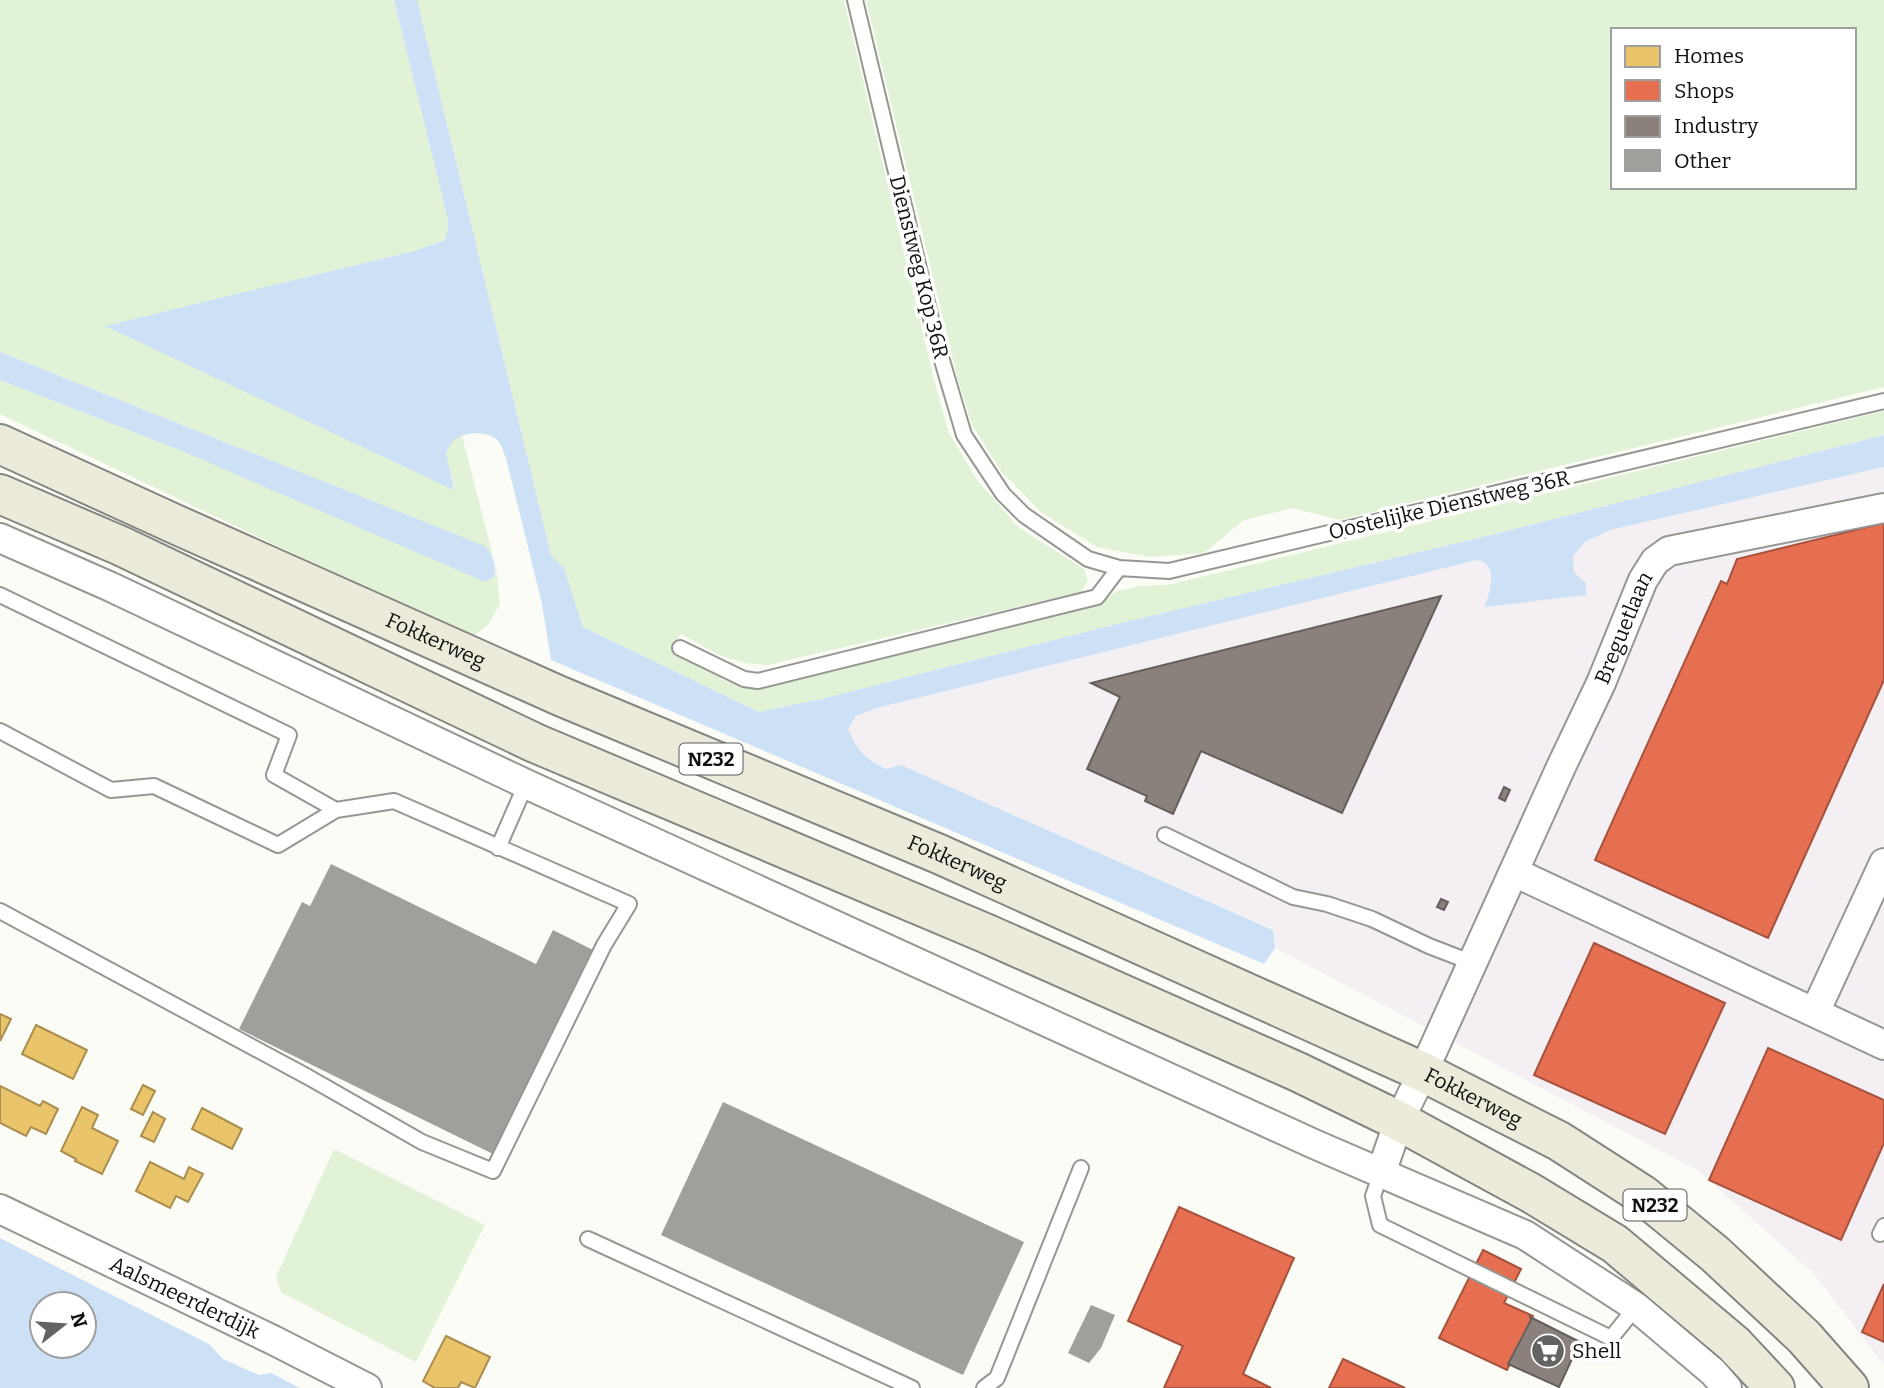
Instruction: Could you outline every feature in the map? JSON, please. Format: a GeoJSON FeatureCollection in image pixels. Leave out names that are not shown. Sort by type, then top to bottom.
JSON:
{"type":"FeatureCollection","features":[{"type":"Feature","properties":{"kind":"main road","name":"Fokkerweg"},"geometry":{"type":"LineString","coordinates":[[0,444],[547,691],[939,854],[1423,1072],[1559,1141],[1643,1195],[1715,1254],[1804,1337],[1849,1388]]}},
{"type":"Feature","properties":{"kind":"main road","name":"N232"},"geometry":{"type":"LineString","coordinates":[[0,494],[121,546],[535,743],[985,933],[1298,1072],[1399,1121],[1531,1193],[1615,1244],[1734,1344],[1774,1388]]}},
{"type":"Feature","properties":{"kind":"street","name":"Breguetlaan"},"geometry":{"type":"LineString","coordinates":[[1399,1121],[1601,683],[1643,580],[1655,561],[1669,551],[1884,508]]}},
{"type":"Feature","properties":{"kind":"street"},"geometry":{"type":"LineString","coordinates":[[0,538],[111,587],[526,784],[1314,1144],[1525,1235],[1636,1307],[1713,1372],[1727,1388]]}},
{"type":"Feature","properties":{"kind":"street"},"geometry":{"type":"LineString","coordinates":[[1815,1012],[1884,863]]}},
{"type":"Feature","properties":{"kind":"street"},"geometry":{"type":"LineString","coordinates":[[1514,872],[1884,1045]]}},
{"type":"Feature","properties":{"kind":"street"},"geometry":{"type":"LineString","coordinates":[[1381,1173],[1399,1121]]}},
{"type":"Feature","properties":{"kind":"street","name":"Aalsmeerderdijk"},"geometry":{"type":"LineString","coordinates":[[0,1209],[367,1388]]}},
{"type":"Feature","properties":{"kind":"lane","name":"Dienstweg Kop 36R"},"geometry":{"type":"LineString","coordinates":[[855,0],[936,340],[964,435],[1003,494],[1024,515]]}},
{"type":"Feature","properties":{"kind":"lane","name":"Oostelijke Dienstweg 36R"},"geometry":{"type":"LineString","coordinates":[[1024,515],[1088,559],[1119,568],[1169,571],[1884,401]]}},
{"type":"Feature","properties":{"kind":"lane"},"geometry":{"type":"LineString","coordinates":[[680,648],[744,679],[758,681],[1097,597],[1119,568]]}},
{"type":"Feature","properties":{"kind":"lane"},"geometry":{"type":"LineString","coordinates":[[0,595],[289,736],[274,775],[337,810]]}},
{"type":"Feature","properties":{"kind":"lane"},"geometry":{"type":"LineString","coordinates":[[0,731],[111,790],[154,786],[278,845],[337,810],[394,801],[629,904],[604,946],[493,1171],[422,1142],[308,1077],[0,911]]}},
{"type":"Feature","properties":{"kind":"lane"},"geometry":{"type":"LineString","coordinates":[[498,848],[526,784]]}},
{"type":"Feature","properties":{"kind":"lane"},"geometry":{"type":"LineString","coordinates":[[1166,835],[1293,897],[1327,904],[1372,919],[1473,963]]}},
{"type":"Feature","properties":{"kind":"lane"},"geometry":{"type":"LineString","coordinates":[[984,1388],[997,1378],[1081,1168]]}},
{"type":"Feature","properties":{"kind":"lane"},"geometry":{"type":"LineString","coordinates":[[1381,1173],[1373,1196],[1380,1225],[1611,1338],[1636,1307]]}},
{"type":"Feature","properties":{"kind":"lane"},"geometry":{"type":"LineString","coordinates":[[588,1239],[912,1388]]}},
{"type":"Feature","properties":{"kind":"shaded area"},"geometry":{"type":"Polygon","coordinates":[[[1884,467],[1884,1365],[1813,1273],[1697,1170],[1275,948],[1273,929],[901,765],[886,769],[867,760],[856,747],[848,729],[856,716],[877,708],[1477,560],[1484,562],[1491,570],[1486,606],[1586,583],[1574,572],[1573,556],[1585,542],[1610,530],[1884,467]]]}},
{"type":"Feature","properties":{"kind":"green space"},"geometry":{"type":"Polygon","coordinates":[[[0,0],[394,0],[449,224],[445,240],[414,251],[106,326],[454,489],[446,452],[454,439],[462,436],[493,556],[484,546],[0,352],[0,0]]]}},
{"type":"Feature","properties":{"kind":"green space"},"geometry":{"type":"Polygon","coordinates":[[[417,0],[844,0],[933,376],[949,433],[978,481],[1018,527],[1084,569],[1088,581],[1081,592],[767,665],[745,663],[721,656],[681,634],[670,649],[727,682],[751,686],[783,683],[1102,601],[1117,591],[1139,586],[1168,585],[1884,411],[1884,435],[1495,534],[759,712],[583,627],[564,568],[551,555],[417,0]]]}},
{"type":"Feature","properties":{"kind":"green space"},"geometry":{"type":"Polygon","coordinates":[[[866,0],[1884,0],[1884,387],[1339,520],[1293,508],[1244,520],[1204,553],[1150,557],[1097,547],[1042,513],[1001,471],[972,425],[957,376],[866,0]]]}},
{"type":"Feature","properties":{"kind":"green space"},"geometry":{"type":"Polygon","coordinates":[[[0,380],[494,577],[496,568],[500,604],[488,625],[471,638],[0,414],[0,380]]]}},
{"type":"Feature","properties":{"kind":"green space"},"geometry":{"type":"Polygon","coordinates":[[[334,1149],[485,1225],[416,1362],[282,1293],[276,1277],[334,1149]]]}},
{"type":"Feature","properties":{"kind":"water"},"geometry":{"type":"Polygon","coordinates":[[[394,0],[417,0],[551,555],[564,568],[583,627],[759,712],[1495,534],[1884,435],[1884,467],[1610,530],[1585,542],[1573,556],[1574,572],[1586,583],[1586,595],[1485,607],[1491,573],[1489,567],[1477,560],[877,708],[856,716],[848,729],[862,753],[886,769],[901,765],[1273,930],[1275,948],[1264,964],[551,660],[542,604],[506,458],[495,438],[485,434],[473,434],[461,436],[452,443],[446,452],[454,490],[105,326],[414,251],[445,240],[449,224],[394,0]]]}},
{"type":"Feature","properties":{"kind":"water"},"geometry":{"type":"Polygon","coordinates":[[[0,352],[485,546],[494,560],[494,577],[485,582],[182,451],[0,380],[0,352]]]}},
{"type":"Feature","properties":{"kind":"water"},"geometry":{"type":"Polygon","coordinates":[[[0,1238],[209,1344],[223,1359],[259,1375],[271,1373],[300,1388],[0,1388],[0,1238]]]}},
{"type":"Feature","properties":{"kind":"building: Homes"},"geometry":{"type":"Polygon","coordinates":[[[0,1014],[11,1019],[0,1041],[0,1014]]]}},
{"type":"Feature","properties":{"kind":"building: Homes"},"geometry":{"type":"Polygon","coordinates":[[[36,1025],[87,1050],[73,1079],[22,1054],[36,1025]]]}},
{"type":"Feature","properties":{"kind":"building: Homes"},"geometry":{"type":"Polygon","coordinates":[[[143,1085],[155,1091],[143,1115],[131,1109],[143,1085]]]}},
{"type":"Feature","properties":{"kind":"building: Homes"},"geometry":{"type":"Polygon","coordinates":[[[0,1086],[40,1106],[43,1101],[58,1109],[46,1134],[31,1127],[26,1136],[0,1123],[0,1086]]]}},
{"type":"Feature","properties":{"kind":"building: Homes"},"geometry":{"type":"Polygon","coordinates":[[[82,1107],[98,1115],[92,1128],[118,1141],[102,1174],[61,1151],[82,1107]]]}},
{"type":"Feature","properties":{"kind":"building: Homes"},"geometry":{"type":"Polygon","coordinates":[[[202,1108],[242,1129],[232,1149],[192,1129],[202,1108]]]}},
{"type":"Feature","properties":{"kind":"building: Homes"},"geometry":{"type":"Polygon","coordinates":[[[153,1112],[165,1119],[154,1142],[141,1136],[153,1112]]]}},
{"type":"Feature","properties":{"kind":"building: Homes"},"geometry":{"type":"Polygon","coordinates":[[[150,1162],[184,1179],[189,1167],[203,1174],[188,1202],[176,1196],[170,1208],[136,1191],[150,1162]]]}},
{"type":"Feature","properties":{"kind":"building: Homes"},"geometry":{"type":"Polygon","coordinates":[[[446,1336],[490,1357],[475,1388],[461,1382],[458,1388],[435,1388],[423,1381],[446,1336]]]}},
{"type":"Feature","properties":{"kind":"building: Shops"},"geometry":{"type":"Polygon","coordinates":[[[1884,523],[1884,680],[1768,938],[1595,860],[1721,581],[1727,584],[1737,559],[1884,523]]]}},
{"type":"Feature","properties":{"kind":"building: Shops"},"geometry":{"type":"Polygon","coordinates":[[[1594,943],[1725,1003],[1665,1134],[1534,1075],[1594,943]]]}},
{"type":"Feature","properties":{"kind":"building: Shops"},"geometry":{"type":"Polygon","coordinates":[[[1768,1048],[1884,1100],[1884,1143],[1841,1240],[1709,1180],[1768,1048]]]}},
{"type":"Feature","properties":{"kind":"building: Shops"},"geometry":{"type":"Polygon","coordinates":[[[1179,1207],[1294,1258],[1243,1374],[1271,1388],[1164,1388],[1183,1346],[1128,1321],[1179,1207]]]}},
{"type":"Feature","properties":{"kind":"building: Shops"},"geometry":{"type":"Polygon","coordinates":[[[1483,1250],[1521,1269],[1504,1303],[1533,1316],[1507,1370],[1439,1338],[1483,1250]]]}},
{"type":"Feature","properties":{"kind":"building: Shops"},"geometry":{"type":"Polygon","coordinates":[[[1884,1284],[1884,1342],[1862,1332],[1884,1284]]]}},
{"type":"Feature","properties":{"kind":"building: Shops"},"geometry":{"type":"Polygon","coordinates":[[[1343,1359],[1405,1388],[1329,1388],[1343,1359]]]}},
{"type":"Feature","properties":{"kind":"building: Industry"},"geometry":{"type":"Polygon","coordinates":[[[1441,596],[1342,813],[1201,751],[1173,814],[1145,801],[1147,796],[1087,769],[1120,697],[1091,683],[1441,596]]]}},
{"type":"Feature","properties":{"kind":"building: Industry"},"geometry":{"type":"Polygon","coordinates":[[[1504,787],[1510,790],[1505,801],[1499,798],[1504,787]]]}},
{"type":"Feature","properties":{"kind":"building: Industry"},"geometry":{"type":"Polygon","coordinates":[[[1441,899],[1448,902],[1444,910],[1437,907],[1441,899]]]}},
{"type":"Feature","properties":{"kind":"building: Industry"},"geometry":{"type":"Polygon","coordinates":[[[1530,1317],[1580,1342],[1559,1387],[1508,1364],[1531,1320],[1530,1317]]]}},
{"type":"Feature","properties":{"kind":"building: Other"},"geometry":{"type":"Polygon","coordinates":[[[331,864],[536,964],[553,930],[595,951],[495,1155],[239,1029],[302,902],[310,906],[331,864]]]}},
{"type":"Feature","properties":{"kind":"building: Other"},"geometry":{"type":"Polygon","coordinates":[[[723,1102],[1024,1242],[963,1375],[661,1235],[723,1102]]]}},
{"type":"Feature","properties":{"kind":"building: Other"},"geometry":{"type":"Polygon","coordinates":[[[1091,1305],[1115,1315],[1101,1348],[1089,1363],[1068,1353],[1091,1305]]]}},
{"type":"Feature","properties":{"kind":"place","name":"Shell"},"geometry":{"type":"Point","coordinates":[1548,1351]}}]}
